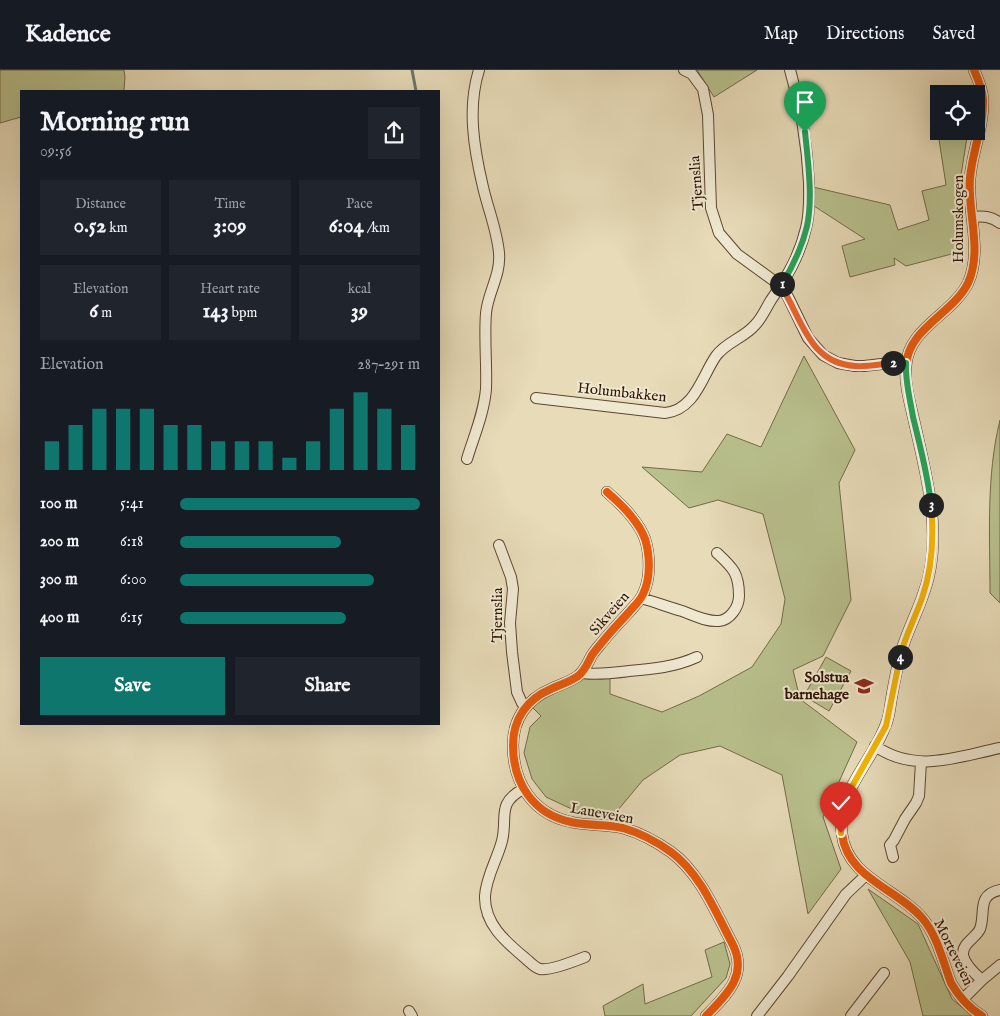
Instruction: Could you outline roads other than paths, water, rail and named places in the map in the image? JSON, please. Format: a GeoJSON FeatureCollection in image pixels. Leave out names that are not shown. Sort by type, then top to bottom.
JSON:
{"type":"FeatureCollection","features":[{"type":"Feature","properties":{"kind":"street"},"geometry":{"type":"LineString","coordinates":[[467,459],[486,390],[486,310],[498,273],[499,255],[497,236],[483,186],[474,138],[472,102],[479,70]]}},
{"type":"Feature","properties":{"kind":"street","name":"Tjernslia"},"geometry":{"type":"LineString","coordinates":[[684,70],[692,74],[703,89],[708,115],[711,208],[719,233],[737,254],[781,286],[808,338],[819,351],[831,360],[855,366],[906,363]]}},
{"type":"Feature","properties":{"kind":"street","name":"Holumbakken"},"geometry":{"type":"LineString","coordinates":[[536,398],[665,413],[672,412],[684,405],[696,392],[722,349],[755,326],[793,265],[802,242],[809,214],[806,140],[790,70]]}},
{"type":"Feature","properties":{"kind":"street","name":"Holumskogen"},"geometry":{"type":"LineString","coordinates":[[873,750],[888,719],[902,648],[929,576],[933,549],[932,518],[923,459],[910,399],[906,363],[909,352],[917,339],[958,297],[970,277],[974,253],[970,174],[983,100],[981,88],[974,70]]}},
{"type":"Feature","properties":{"kind":"street"},"geometry":{"type":"LineString","coordinates":[[972,217],[989,217],[1000,224]]}},
{"type":"Feature","properties":{"kind":"street","name":"Sikveien"},"geometry":{"type":"LineString","coordinates":[[582,673],[597,648],[641,598],[646,589],[649,567],[644,537],[631,515],[607,492]]}},
{"type":"Feature","properties":{"kind":"street","name":"Tjernslia"},"geometry":{"type":"LineString","coordinates":[[499,545],[511,577],[513,589],[510,624],[512,652],[517,692],[526,707]]}},
{"type":"Feature","properties":{"kind":"street","name":"Sikveien"},"geometry":{"type":"LineString","coordinates":[[641,598],[706,619],[720,621],[728,618],[734,611],[739,599],[738,583],[733,568],[717,554]]}},
{"type":"Feature","properties":{"kind":"street"},"geometry":{"type":"LineString","coordinates":[[582,673],[602,674],[662,668],[697,657]]}},
{"type":"Feature","properties":{"kind":"street","name":"Laueveien"},"geometry":{"type":"LineString","coordinates":[[582,673],[572,680],[542,693],[519,716],[513,737],[513,753],[523,789],[538,806],[553,816],[572,822],[616,827],[632,831],[665,848],[691,871],[734,944],[739,961],[736,977],[731,987],[706,1016]]}},
{"type":"Feature","properties":{"kind":"street"},"geometry":{"type":"LineString","coordinates":[[873,750],[880,750],[898,758],[921,762],[942,760],[1000,748]]}},
{"type":"Feature","properties":{"kind":"street","name":"Morteveien"},"geometry":{"type":"LineString","coordinates":[[873,750],[846,797],[841,821],[842,839],[846,850],[852,860],[866,875],[909,906],[926,923],[936,941],[951,983],[963,999],[982,1016]]}},
{"type":"Feature","properties":{"kind":"street"},"geometry":{"type":"LineString","coordinates":[[893,857],[890,845],[919,796],[921,762]]}},
{"type":"Feature","properties":{"kind":"street"},"geometry":{"type":"LineString","coordinates":[[523,789],[511,796],[505,806],[502,839],[486,890],[486,911],[500,936],[538,969],[553,968],[585,957]]}},
{"type":"Feature","properties":{"kind":"street"},"geometry":{"type":"LineString","coordinates":[[758,1016],[846,894],[866,875]]}},
{"type":"Feature","properties":{"kind":"street"},"geometry":{"type":"LineString","coordinates":[[982,980],[966,962],[963,951],[980,929],[985,900],[991,893],[1000,890]]}},
{"type":"Feature","properties":{"kind":"street"},"geometry":{"type":"LineString","coordinates":[[963,999],[1000,965]]}},
{"type":"Feature","properties":{"kind":"street"},"geometry":{"type":"LineString","coordinates":[[851,1016],[884,973]]}},
{"type":"Feature","properties":{"kind":"waterway"},"geometry":{"type":"LineString","coordinates":[[412,70],[416,90]]}},
{"type":"Feature","properties":{"kind":"place","name":"Solstua barnehage"},"geometry":{"type":"Point","coordinates":[864,686]}}]}
